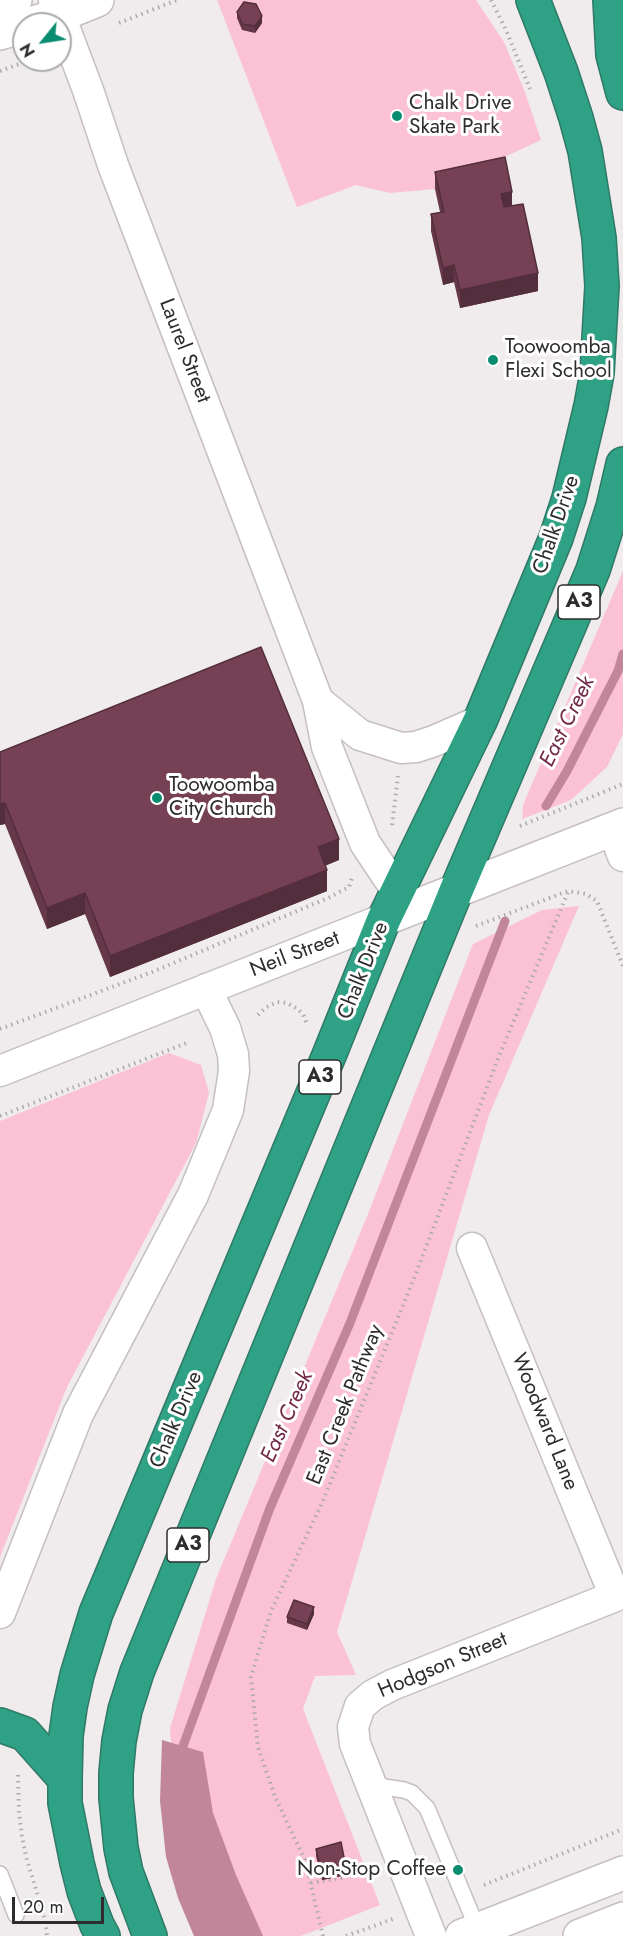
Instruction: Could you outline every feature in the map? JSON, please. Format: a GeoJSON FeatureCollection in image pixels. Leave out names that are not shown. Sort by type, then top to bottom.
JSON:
{"type":"FeatureCollection","features":[{"type":"Feature","properties":{"kind":"highway"},"geometry":{"type":"LineString","coordinates":[[514,0],[550,46]]}},
{"type":"Feature","properties":{"kind":"highway","name":"Chalk Drive"},"geometry":{"type":"LineString","coordinates":[[99,1932],[84,1891],[77,1863],[65,1803],[64,1779],[70,1707],[96,1613],[391,905],[480,721],[556,538],[591,406],[597,373],[602,286],[597,228],[585,152],[561,72],[533,0]]}},
{"type":"Feature","properties":{"kind":"highway"},"geometry":{"type":"LineString","coordinates":[[587,0],[613,55],[623,93]]}},
{"type":"Feature","properties":{"kind":"highway"},"geometry":{"type":"LineString","coordinates":[[610,0],[613,55]]}},
{"type":"Feature","properties":{"kind":"highway","name":"A3"},"geometry":{"type":"LineString","coordinates":[[150,1936],[126,1872],[116,1798],[118,1741],[137,1672],[456,891],[593,570],[613,507],[623,464]]}},
{"type":"Feature","properties":{"kind":"highway"},"geometry":{"type":"LineString","coordinates":[[13,1730],[64,1779]]}},
{"type":"Feature","properties":{"kind":"street"},"geometry":{"type":"LineString","coordinates":[[0,8],[15,0]]}},
{"type":"Feature","properties":{"kind":"street"},"geometry":{"type":"LineString","coordinates":[[72,12],[97,0]]}},
{"type":"Feature","properties":{"kind":"street","name":"Laurel Street"},"geometry":{"type":"LineString","coordinates":[[72,58],[88,90],[113,165],[318,701],[327,747],[391,905]]}},
{"type":"Feature","properties":{"kind":"street"},"geometry":{"type":"LineString","coordinates":[[318,701],[360,735],[401,748],[416,747],[434,741],[480,721]]}},
{"type":"Feature","properties":{"kind":"street","name":"Neil Street"},"geometry":{"type":"LineString","coordinates":[[0,1071],[206,989],[391,905],[456,891],[619,837]]}},
{"type":"Feature","properties":{"kind":"street"},"geometry":{"type":"LineString","coordinates":[[0,1612],[78,1414],[193,1195],[228,1110],[234,1071],[233,1054],[225,1028],[206,989]]}},
{"type":"Feature","properties":{"kind":"street","name":"Woodward Lane"},"geometry":{"type":"LineString","coordinates":[[472,1248],[619,1594]]}},
{"type":"Feature","properties":{"kind":"street","name":"Hodgson Street"},"geometry":{"type":"LineString","coordinates":[[425,1923],[358,1753],[353,1727],[357,1712],[366,1699],[392,1685],[619,1594]]}},
{"type":"Feature","properties":{"kind":"street"},"geometry":{"type":"LineString","coordinates":[[470,1933],[623,1873]]}},
{"type":"Feature","properties":{"kind":"street"},"geometry":{"type":"LineString","coordinates":[[580,1936],[623,1919]]}},
{"type":"Feature","properties":{"kind":"lane"},"geometry":{"type":"LineString","coordinates":[[371,1785],[404,1790],[411,1793],[427,1808],[464,1893],[470,1933]]}},
{"type":"Feature","properties":{"kind":"lane"},"geometry":{"type":"LineString","coordinates":[[0,1874],[16,1915]]}},
{"type":"Feature","properties":{"kind":"path"},"geometry":{"type":"LineString","coordinates":[[72,18],[177,0]]}},
{"type":"Feature","properties":{"kind":"path"},"geometry":{"type":"LineString","coordinates":[[491,0],[532,94]]}},
{"type":"Feature","properties":{"kind":"path"},"geometry":{"type":"LineString","coordinates":[[392,826],[401,748]]}},
{"type":"Feature","properties":{"kind":"path"},"geometry":{"type":"LineString","coordinates":[[511,830],[623,784]]}},
{"type":"Feature","properties":{"kind":"path"},"geometry":{"type":"LineString","coordinates":[[0,1029],[152,972],[328,898],[349,887],[352,877]]}},
{"type":"Feature","properties":{"kind":"path"},"geometry":{"type":"LineString","coordinates":[[478,924],[568,891],[586,894],[597,901],[623,966]]}},
{"type":"Feature","properties":{"kind":"path","name":"East Creek Pathway"},"geometry":{"type":"LineString","coordinates":[[323,1936],[305,1860],[274,1797],[258,1747],[251,1677],[271,1611],[322,1503],[435,1227],[499,1056],[568,891]]}},
{"type":"Feature","properties":{"kind":"path"},"geometry":{"type":"LineString","coordinates":[[0,1116],[189,1042]]}},
{"type":"Feature","properties":{"kind":"path"},"geometry":{"type":"LineString","coordinates":[[13,1730],[18,1757],[19,1813],[26,1857],[45,1919],[47,1936]]}},
{"type":"Feature","properties":{"kind":"path"},"geometry":{"type":"LineString","coordinates":[[464,1893],[623,1830]]}},
{"type":"Feature","properties":{"kind":"path"},"geometry":{"type":"LineString","coordinates":[[311,1883],[346,1877],[362,1869]]}},
{"type":"Feature","properties":{"kind":"path"},"geometry":{"type":"LineString","coordinates":[[346,1936],[425,1923]]}},
{"type":"Feature","properties":{"kind":"shaded area","name":"Chalk Drive Skate Park"},"geometry":{"type":"Polygon","coordinates":[[[217,0],[476,0],[504,42],[525,92],[541,140],[435,189],[390,193],[356,185],[297,207],[217,0]]]}},
{"type":"Feature","properties":{"kind":"shaded area"},"geometry":{"type":"Polygon","coordinates":[[[623,571],[623,734],[607,767],[571,800],[522,819],[523,805],[623,571]]]}},
{"type":"Feature","properties":{"kind":"shaded area"},"geometry":{"type":"Polygon","coordinates":[[[579,906],[489,1115],[337,1632],[356,1675],[315,1676],[303,1709],[380,1905],[301,1936],[207,1936],[178,1841],[170,1728],[216,1579],[368,1214],[473,944],[542,910],[579,906]]]}},
{"type":"Feature","properties":{"kind":"shaded area"},"geometry":{"type":"Polygon","coordinates":[[[169,1053],[201,1065],[209,1093],[196,1143],[67,1387],[0,1557],[0,1121],[169,1053]]]}},
{"type":"Feature","properties":{"kind":"shaded area"},"geometry":{"type":"Polygon","coordinates":[[[162,1740],[203,1752],[213,1813],[236,1875],[263,1936],[194,1936],[178,1898],[166,1857],[160,1801],[162,1740]]]}},
{"type":"Feature","properties":{"kind":"building"},"geometry":{"type":"Polygon","coordinates":[[[244,2],[256,4],[262,16],[255,26],[242,24],[237,12],[244,2]]]}},
{"type":"Feature","properties":{"kind":"building"},"geometry":{"type":"Polygon","coordinates":[[[505,157],[512,192],[501,194],[504,207],[523,204],[538,273],[460,290],[454,265],[443,268],[431,214],[444,212],[435,172],[505,157]]]}},
{"type":"Feature","properties":{"kind":"building","name":"Toowoomba City Church"},"geometry":{"type":"Polygon","coordinates":[[[261,647],[339,839],[318,847],[327,870],[110,956],[85,893],[47,908],[5,803],[0,804],[0,752],[261,647]]]}},
{"type":"Feature","properties":{"kind":"building"},"geometry":{"type":"Polygon","coordinates":[[[294,1600],[314,1607],[307,1624],[287,1617],[294,1600]]]}},
{"type":"Feature","properties":{"kind":"building"},"geometry":{"type":"Polygon","coordinates":[[[341,1842],[346,1868],[322,1874],[316,1849],[341,1842]]]}},
{"type":"Feature","properties":{"kind":"waterway","name":"East Creek"},"geometry":{"type":"LineString","coordinates":[[546,806],[567,771],[618,671],[623,654]]}},
{"type":"Feature","properties":{"kind":"waterway","name":"East Creek"},"geometry":{"type":"LineString","coordinates":[[183,1758],[183,1746],[270,1508],[350,1323],[505,921]]}},
{"type":"Feature","properties":{"kind":"place","name":"Chalk Drive Skate Park"},"geometry":{"type":"Point","coordinates":[397,116]}},
{"type":"Feature","properties":{"kind":"place","name":"Toowoomba Flexi School"},"geometry":{"type":"Point","coordinates":[493,360]}},
{"type":"Feature","properties":{"kind":"place","name":"Toowoomba City Church"},"geometry":{"type":"Point","coordinates":[157,798]}},
{"type":"Feature","properties":{"kind":"place","name":"Non-Stop Coffee"},"geometry":{"type":"Point","coordinates":[458,1870]}}]}
